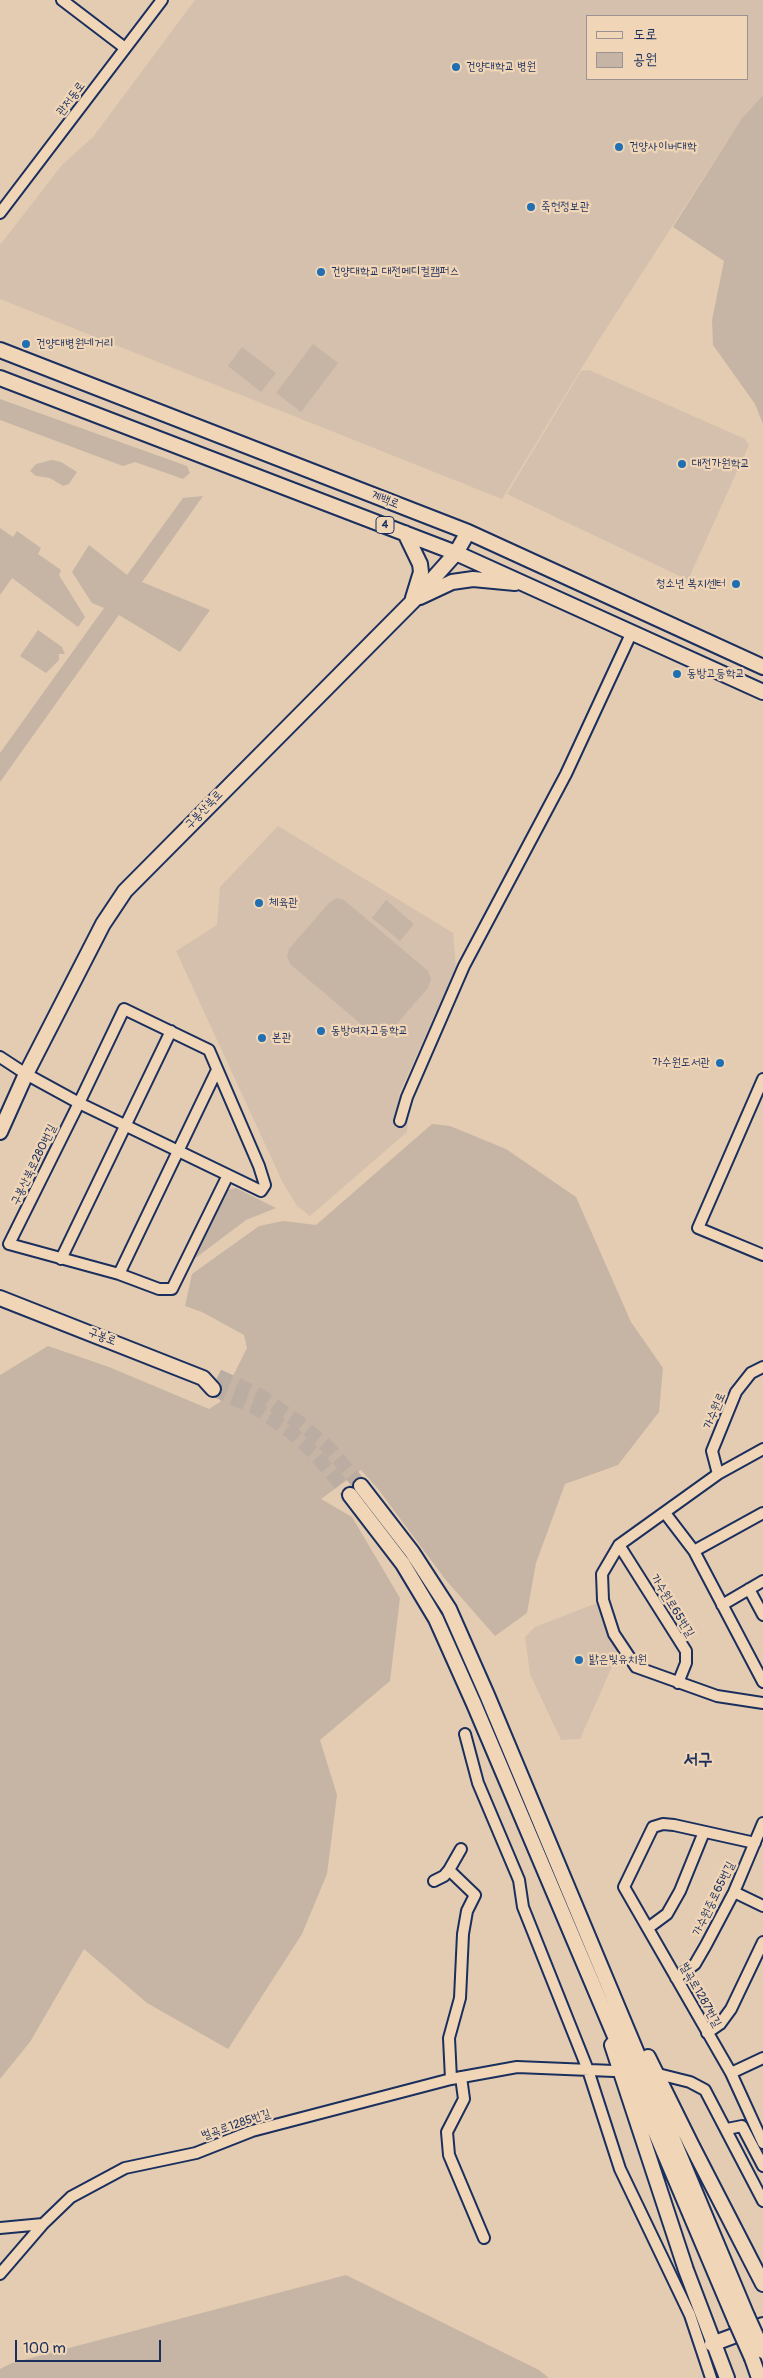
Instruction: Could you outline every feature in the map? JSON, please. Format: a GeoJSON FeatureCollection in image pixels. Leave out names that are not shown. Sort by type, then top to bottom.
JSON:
{"type":"FeatureCollection","features":[{"type":"Feature","properties":{"kind":"main road","name":"계백로"},"geometry":{"type":"LineString","coordinates":[[1,350],[468,532],[763,667]]}},
{"type":"Feature","properties":{"kind":"main road","name":"계백로"},"geometry":{"type":"LineString","coordinates":[[0,378],[456,553],[763,692]]}},
{"type":"Feature","properties":{"kind":"main road","name":"구봉산북로"},"geometry":{"type":"LineString","coordinates":[[0,1132],[26,1074],[103,924],[125,891],[412,601],[456,553],[468,532]]}},
{"type":"Feature","properties":{"kind":"main road"},"geometry":{"type":"LineString","coordinates":[[405,533],[420,564],[421,572],[412,601]]}},
{"type":"Feature","properties":{"kind":"main road"},"geometry":{"type":"LineString","coordinates":[[412,601],[452,582],[473,580],[524,584]]}},
{"type":"Feature","properties":{"kind":"main road","name":"구봉로"},"geometry":{"type":"LineString","coordinates":[[0,1298],[215,1382]]}},
{"type":"Feature","properties":{"kind":"main road"},"geometry":{"type":"LineString","coordinates":[[361,1486],[412,1552],[449,1609],[619,2009],[742,2319]]}},
{"type":"Feature","properties":{"kind":"main road"},"geometry":{"type":"LineString","coordinates":[[350,1495],[403,1564],[436,1619],[601,2003],[757,2354],[759,2378]]}},
{"type":"Feature","properties":{"kind":"main road"},"geometry":{"type":"LineString","coordinates":[[601,2003],[616,2062],[712,2344],[726,2378]]}},
{"type":"Feature","properties":{"kind":"main road"},"geometry":{"type":"LineString","coordinates":[[619,2009],[647,2054],[763,2284]]}},
{"type":"Feature","properties":{"kind":"main road"},"geometry":{"type":"LineString","coordinates":[[712,2344],[763,2325]]}},
{"type":"Feature","properties":{"kind":"street"},"geometry":{"type":"LineString","coordinates":[[62,0],[126,48]]}},
{"type":"Feature","properties":{"kind":"street","name":"관저동로"},"geometry":{"type":"LineString","coordinates":[[0,213],[162,0]]}},
{"type":"Feature","properties":{"kind":"street"},"geometry":{"type":"LineString","coordinates":[[400,1121],[406,1097],[464,966],[566,774],[632,634]]}},
{"type":"Feature","properties":{"kind":"street","name":"구봉산북로280번길"},"geometry":{"type":"LineString","coordinates":[[0,1056],[26,1074],[79,1103],[228,1176],[261,1191],[265,1185],[259,1166],[209,1050],[124,1009],[79,1103],[9,1244],[119,1274],[159,1289],[172,1289],[228,1176]]}},
{"type":"Feature","properties":{"kind":"street"},"geometry":{"type":"LineString","coordinates":[[61,1259],[171,1031]]}},
{"type":"Feature","properties":{"kind":"street"},"geometry":{"type":"LineString","coordinates":[[119,1274],[217,1070]]}},
{"type":"Feature","properties":{"kind":"street"},"geometry":{"type":"LineString","coordinates":[[763,1079],[698,1228],[763,1255]]}},
{"type":"Feature","properties":{"kind":"street","name":"가수원로"},"geometry":{"type":"LineString","coordinates":[[718,1474],[712,1451],[736,1392],[751,1373],[763,1367]]}},
{"type":"Feature","properties":{"kind":"street"},"geometry":{"type":"LineString","coordinates":[[763,1449],[718,1474],[619,1545],[602,1574],[603,1600],[614,1634],[636,1667],[717,1696],[763,1703]]}},
{"type":"Feature","properties":{"kind":"street"},"geometry":{"type":"LineString","coordinates":[[665,1512],[694,1551],[763,1682]]}},
{"type":"Feature","properties":{"kind":"street"},"geometry":{"type":"LineString","coordinates":[[694,1551],[763,1513]]}},
{"type":"Feature","properties":{"kind":"street","name":"가수원로65번길"},"geometry":{"type":"LineString","coordinates":[[619,1545],[686,1651],[686,1663],[678,1683]]}},
{"type":"Feature","properties":{"kind":"street"},"geometry":{"type":"LineString","coordinates":[[722,1605],[763,1581]]}},
{"type":"Feature","properties":{"kind":"street"},"geometry":{"type":"LineString","coordinates":[[749,1589],[763,1615]]}},
{"type":"Feature","properties":{"kind":"street"},"geometry":{"type":"LineString","coordinates":[[465,1734],[478,1783],[519,1880],[523,1907],[588,2070],[620,2169],[690,2315],[711,2378]]}},
{"type":"Feature","properties":{"kind":"street","name":"가수원중로65번길"},"geometry":{"type":"LineString","coordinates":[[676,1978],[694,1964],[734,1892],[763,1823]]}},
{"type":"Feature","properties":{"kind":"street","name":"벌곡로1287번길"},"geometry":{"type":"LineString","coordinates":[[755,1843],[663,1824],[652,1827],[624,1887],[731,2073],[763,2143]]}},
{"type":"Feature","properties":{"kind":"street"},"geometry":{"type":"LineString","coordinates":[[648,1928],[667,1914],[680,1891],[704,1832]]}},
{"type":"Feature","properties":{"kind":"street"},"geometry":{"type":"LineString","coordinates":[[434,1880],[444,1876],[461,1849]]}},
{"type":"Feature","properties":{"kind":"street"},"geometry":{"type":"LineString","coordinates":[[449,1870],[475,1895],[468,1911],[463,1934],[460,1998],[448,2038],[456,2078],[464,2099],[448,2132],[449,2154],[484,2238]]}},
{"type":"Feature","properties":{"kind":"street"},"geometry":{"type":"LineString","coordinates":[[734,1892],[763,1906]]}},
{"type":"Feature","properties":{"kind":"street"},"geometry":{"type":"LineString","coordinates":[[707,2034],[720,2024],[731,2008],[763,1942]]}},
{"type":"Feature","properties":{"kind":"street"},"geometry":{"type":"LineString","coordinates":[[731,2073],[763,2058]]}},
{"type":"Feature","properties":{"kind":"street","name":"벌곡로1285번길"},"geometry":{"type":"LineString","coordinates":[[0,2274],[43,2224],[71,2197],[125,2168],[196,2153],[252,2131],[456,2078],[518,2067],[614,2071]]}},
{"type":"Feature","properties":{"kind":"street"},"geometry":{"type":"LineString","coordinates":[[662,2075],[690,2082],[705,2090],[763,2201]]}},
{"type":"Feature","properties":{"kind":"street"},"geometry":{"type":"LineString","coordinates":[[727,2129],[742,2126],[763,2166]]}},
{"type":"Feature","properties":{"kind":"street"},"geometry":{"type":"LineString","coordinates":[[0,2228],[43,2224]]}},
{"type":"Feature","properties":{"kind":"shaded area","name":"건양대학교 대전메디컬캠퍼스"},"geometry":{"type":"Polygon","coordinates":[[[195,0],[763,0],[763,95],[742,118],[595,346],[502,499],[0,299],[0,245],[62,165],[93,137],[195,0]]]}},
{"type":"Feature","properties":{"kind":"shaded area"},"geometry":{"type":"Polygon","coordinates":[[[589,370],[745,439],[749,445],[688,580],[507,494],[581,371],[589,370]]]}},
{"type":"Feature","properties":{"kind":"shaded area","name":"동방여자고등학교"},"geometry":{"type":"Polygon","coordinates":[[[278,826],[453,933],[456,968],[399,1094],[409,1108],[407,1132],[310,1216],[297,1206],[283,1183],[176,951],[217,925],[220,887],[278,826]]]}},
{"type":"Feature","properties":{"kind":"shaded area"},"geometry":{"type":"Polygon","coordinates":[[[597,1603],[618,1653],[580,1739],[561,1740],[530,1674],[525,1637],[535,1627],[597,1603]]]}},
{"type":"Feature","properties":{"kind":"green space"},"geometry":{"type":"Polygon","coordinates":[[[763,95],[763,424],[755,404],[713,345],[712,320],[724,261],[673,227],[742,118],[763,95]]]}},
{"type":"Feature","properties":{"kind":"green space"},"geometry":{"type":"Polygon","coordinates":[[[313,344],[338,363],[301,412],[276,393],[313,344]]]}},
{"type":"Feature","properties":{"kind":"green space"},"geometry":{"type":"Polygon","coordinates":[[[242,347],[276,373],[261,392],[228,366],[242,347]]]}},
{"type":"Feature","properties":{"kind":"green space"},"geometry":{"type":"Polygon","coordinates":[[[0,399],[187,466],[190,473],[183,479],[135,462],[123,466],[0,420],[0,399]]]}},
{"type":"Feature","properties":{"kind":"green space"},"geometry":{"type":"Polygon","coordinates":[[[52,460],[61,462],[77,472],[69,484],[63,486],[50,478],[36,476],[30,471],[36,464],[52,460]]]}},
{"type":"Feature","properties":{"kind":"green space"},"geometry":{"type":"Polygon","coordinates":[[[203,496],[142,582],[210,610],[180,652],[119,615],[0,782],[0,753],[104,608],[92,603],[72,572],[89,545],[127,575],[183,498],[203,496]]]}},
{"type":"Feature","properties":{"kind":"green space"},"geometry":{"type":"Polygon","coordinates":[[[0,528],[13,537],[17,531],[41,548],[38,554],[61,570],[59,575],[85,617],[78,627],[12,578],[0,595],[0,528]]]}},
{"type":"Feature","properties":{"kind":"green space"},"geometry":{"type":"Polygon","coordinates":[[[38,630],[62,647],[65,654],[59,654],[59,660],[46,673],[20,656],[38,630]]]}},
{"type":"Feature","properties":{"kind":"green space"},"geometry":{"type":"Polygon","coordinates":[[[337,898],[344,900],[428,971],[431,979],[428,988],[387,1035],[373,1034],[290,964],[287,957],[289,949],[329,903],[337,898]]]}},
{"type":"Feature","properties":{"kind":"green space"},"geometry":{"type":"Polygon","coordinates":[[[386,900],[414,924],[400,941],[372,918],[386,900]]]}},
{"type":"Feature","properties":{"kind":"green space"},"geometry":{"type":"Polygon","coordinates":[[[432,1124],[450,1126],[506,1149],[576,1197],[631,1322],[663,1368],[659,1412],[618,1465],[565,1484],[536,1563],[527,1613],[495,1636],[445,1579],[378,1489],[361,1470],[321,1499],[352,1517],[400,1598],[390,1681],[320,1740],[337,1795],[327,1874],[302,1934],[228,2049],[147,2003],[84,1949],[30,2042],[0,2079],[0,1375],[48,1346],[109,1367],[209,1409],[220,1402],[247,1348],[244,1335],[202,1312],[185,1306],[192,1274],[259,1226],[283,1221],[316,1225],[432,1124]]]}},
{"type":"Feature","properties":{"kind":"green space"},"geometry":{"type":"Polygon","coordinates":[[[236,1188],[276,1208],[246,1220],[193,1260],[227,1190],[236,1188]]]}},
{"type":"Feature","properties":{"kind":"green space"},"geometry":{"type":"Polygon","coordinates":[[[346,2275],[539,2370],[549,2378],[0,2378],[0,2369],[12,2363],[346,2275]]]}},
{"type":"Feature","properties":{"kind":"tunnel"},"geometry":{"type":"LineString","coordinates":[[218,1376],[261,1396],[301,1424],[330,1449],[361,1486]]}},
{"type":"Feature","properties":{"kind":"tunnel"},"geometry":{"type":"LineString","coordinates":[[213,1389],[256,1408],[291,1432],[315,1454],[350,1495]]}},
{"type":"Feature","properties":{"kind":"place","name":"건양대학교 병원"},"geometry":{"type":"Point","coordinates":[456,67]}},
{"type":"Feature","properties":{"kind":"place","name":"건양사이버대학"},"geometry":{"type":"Point","coordinates":[619,147]}},
{"type":"Feature","properties":{"kind":"place","name":"죽헌정보관"},"geometry":{"type":"Point","coordinates":[531,207]}},
{"type":"Feature","properties":{"kind":"place","name":"건양대학교 대전메디컬캠퍼스"},"geometry":{"type":"Point","coordinates":[321,272]}},
{"type":"Feature","properties":{"kind":"place","name":"건양대병원네거리"},"geometry":{"type":"Point","coordinates":[26,344]}},
{"type":"Feature","properties":{"kind":"place","name":"대전가원학교"},"geometry":{"type":"Point","coordinates":[682,464]}},
{"type":"Feature","properties":{"kind":"place","name":"청소년 복지센터"},"geometry":{"type":"Point","coordinates":[736,584]}},
{"type":"Feature","properties":{"kind":"place","name":"동방고등학교"},"geometry":{"type":"Point","coordinates":[677,674]}},
{"type":"Feature","properties":{"kind":"place","name":"체육관"},"geometry":{"type":"Point","coordinates":[259,903]}},
{"type":"Feature","properties":{"kind":"place","name":"동방여자고등학교"},"geometry":{"type":"Point","coordinates":[321,1031]}},
{"type":"Feature","properties":{"kind":"place","name":"본관"},"geometry":{"type":"Point","coordinates":[262,1038]}},
{"type":"Feature","properties":{"kind":"place","name":"가수원도서관"},"geometry":{"type":"Point","coordinates":[720,1063]}},
{"type":"Feature","properties":{"kind":"place","name":"밝은빛유치원"},"geometry":{"type":"Point","coordinates":[579,1660]}},
{"type":"Feature","properties":{"kind":"district","name":"서구"},"geometry":{"type":"Point","coordinates":[698,1760]}}]}
